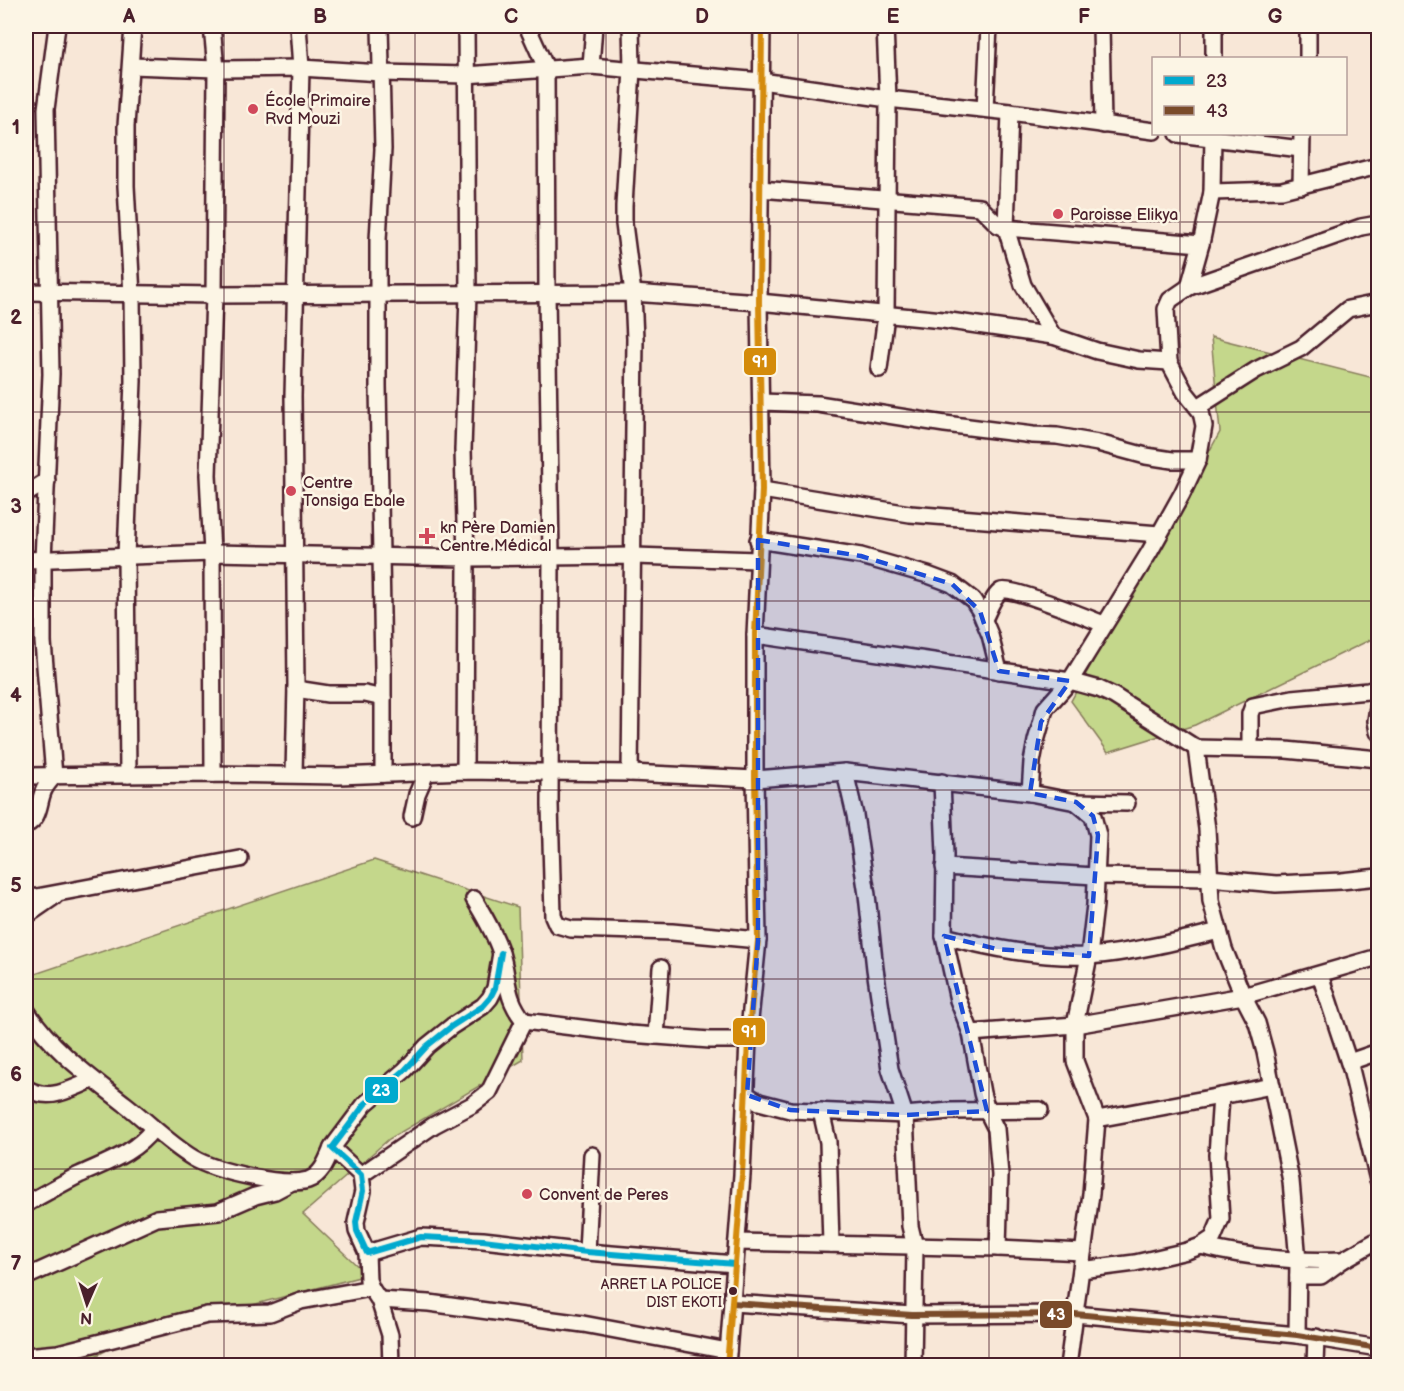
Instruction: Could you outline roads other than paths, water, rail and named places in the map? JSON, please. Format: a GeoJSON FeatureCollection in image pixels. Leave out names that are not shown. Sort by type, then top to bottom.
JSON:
{"type":"FeatureCollection","features":[{"type":"Feature","properties":{"kind":"street"},"geometry":{"type":"LineString","coordinates":[[26,825],[32,822],[38,812],[43,793],[54,776],[43,642],[43,560],[51,374],[46,109],[57,26]]}},
{"type":"Feature","properties":{"kind":"street"},"geometry":{"type":"LineString","coordinates":[[128,775],[126,556],[133,381],[126,126],[133,26]]}},
{"type":"Feature","properties":{"kind":"street"},"geometry":{"type":"LineString","coordinates":[[212,26],[216,69],[214,296],[208,475],[212,553],[213,774]]}},
{"type":"Feature","properties":{"kind":"street"},"geometry":{"type":"LineString","coordinates":[[294,774],[296,555],[293,396],[301,68],[298,26]]}},
{"type":"Feature","properties":{"kind":"street"},"geometry":{"type":"LineString","coordinates":[[380,26],[383,148],[378,240],[378,386],[383,774]]}},
{"type":"Feature","properties":{"kind":"street"},"geometry":{"type":"LineString","coordinates":[[465,771],[466,558],[463,450],[468,294],[466,26]]}},
{"type":"Feature","properties":{"kind":"street"},"geometry":{"type":"LineString","coordinates":[[527,26],[546,68],[551,556],[550,771],[553,916],[556,925],[571,929],[672,932],[758,940]]}},
{"type":"Feature","properties":{"kind":"street"},"geometry":{"type":"LineString","coordinates":[[591,66],[594,26]]}},
{"type":"Feature","properties":{"kind":"street"},"geometry":{"type":"LineString","coordinates":[[630,773],[635,339],[624,206],[632,69],[631,26]]}},
{"type":"Feature","properties":{"kind":"street"},"geometry":{"type":"LineString","coordinates":[[26,1356],[58,1353],[207,1316],[270,1313],[302,1301],[375,1294],[583,1324],[728,1358],[747,1095],[748,1040],[758,940],[755,636],[762,490],[759,302],[762,26]]}},
{"type":"Feature","properties":{"kind":"street"},"geometry":{"type":"LineString","coordinates":[[879,369],[886,315],[888,99],[885,26]]}},
{"type":"Feature","properties":{"kind":"street"},"geometry":{"type":"LineString","coordinates":[[985,109],[989,26]]}},
{"type":"Feature","properties":{"kind":"street"},"geometry":{"type":"LineString","coordinates":[[1101,26],[1103,124]]}},
{"type":"Feature","properties":{"kind":"street"},"geometry":{"type":"LineString","coordinates":[[1214,26],[1214,57]]}},
{"type":"Feature","properties":{"kind":"street"},"geometry":{"type":"LineString","coordinates":[[1308,26],[1308,57]]}},
{"type":"Feature","properties":{"kind":"street"},"geometry":{"type":"LineString","coordinates":[[131,66],[216,69],[301,68],[381,74],[466,75],[591,66],[761,81],[888,99],[1152,130]]}},
{"type":"Feature","properties":{"kind":"street"},"geometry":{"type":"LineString","coordinates":[[1010,112],[1006,228],[1023,285],[1053,336]]}},
{"type":"Feature","properties":{"kind":"street"},"geometry":{"type":"LineString","coordinates":[[1196,135],[1277,148],[1301,149]]}},
{"type":"Feature","properties":{"kind":"street"},"geometry":{"type":"LineString","coordinates":[[1301,186],[1302,135]]}},
{"type":"Feature","properties":{"kind":"street"},"geometry":{"type":"LineString","coordinates":[[1189,287],[1212,192],[1213,136]]}},
{"type":"Feature","properties":{"kind":"street"},"geometry":{"type":"LineString","coordinates":[[1212,192],[1282,190],[1378,166]]}},
{"type":"Feature","properties":{"kind":"street"},"geometry":{"type":"LineString","coordinates":[[760,189],[980,207],[998,225],[1006,228],[1201,244]]}},
{"type":"Feature","properties":{"kind":"street"},"geometry":{"type":"LineString","coordinates":[[1030,793],[1032,762],[1046,709],[1070,681],[1149,553],[1198,460],[1204,426],[1201,412],[1185,392],[1169,362],[1168,304],[1179,292],[1189,287],[1361,227],[1378,224]]}},
{"type":"Feature","properties":{"kind":"street"},"geometry":{"type":"LineString","coordinates":[[26,292],[214,296],[633,293],[759,302],[943,320],[1053,336],[1096,351],[1139,360],[1169,362]]}},
{"type":"Feature","properties":{"kind":"street"},"geometry":{"type":"LineString","coordinates":[[1198,408],[1256,370],[1301,348],[1348,309],[1378,303]]}},
{"type":"Feature","properties":{"kind":"street"},"geometry":{"type":"LineString","coordinates":[[761,402],[818,404],[945,424],[1057,436],[1172,460],[1198,460]]}},
{"type":"Feature","properties":{"kind":"street"},"geometry":{"type":"LineString","coordinates":[[26,494],[48,481]]}},
{"type":"Feature","properties":{"kind":"street"},"geometry":{"type":"LineString","coordinates":[[762,490],[910,514],[1159,534]]}},
{"type":"Feature","properties":{"kind":"street"},"geometry":{"type":"LineString","coordinates":[[759,540],[861,556],[928,574],[952,584],[973,600],[984,619],[999,671]]}},
{"type":"Feature","properties":{"kind":"street"},"geometry":{"type":"LineString","coordinates":[[26,560],[212,553],[466,558],[634,556],[758,560]]}},
{"type":"Feature","properties":{"kind":"street"},"geometry":{"type":"LineString","coordinates":[[984,619],[996,596],[1000,591],[1005,590],[1104,624]]}},
{"type":"Feature","properties":{"kind":"street"},"geometry":{"type":"LineString","coordinates":[[755,636],[1070,681],[1114,696],[1196,748],[1250,748],[1378,759]]}},
{"type":"Feature","properties":{"kind":"street"},"geometry":{"type":"LineString","coordinates":[[1250,748],[1250,714],[1253,706],[1292,698],[1368,691],[1378,688]]}},
{"type":"Feature","properties":{"kind":"street"},"geometry":{"type":"LineString","coordinates":[[296,689],[328,694],[365,694],[383,698]]}},
{"type":"Feature","properties":{"kind":"street"},"geometry":{"type":"LineString","coordinates":[[1378,707],[1376,721],[1378,732]]}},
{"type":"Feature","properties":{"kind":"street"},"geometry":{"type":"LineString","coordinates":[[1196,748],[1208,829],[1211,901],[1219,931],[1243,996],[1257,1023],[1291,1181],[1298,1269],[1297,1335]]}},
{"type":"Feature","properties":{"kind":"street"},"geometry":{"type":"LineString","coordinates":[[26,776],[213,774],[339,776],[465,771],[550,771],[755,779],[845,772],[1030,793],[1076,802],[1127,803]]}},
{"type":"Feature","properties":{"kind":"street"},"geometry":{"type":"LineString","coordinates":[[845,772],[855,815],[890,1069],[905,1115],[910,1226],[915,1247],[912,1315],[913,1365]]}},
{"type":"Feature","properties":{"kind":"street"},"geometry":{"type":"LineString","coordinates":[[412,817],[417,794],[426,774]]}},
{"type":"Feature","properties":{"kind":"street"},"geometry":{"type":"LineString","coordinates":[[942,782],[944,936],[958,1000],[971,1033],[977,1074],[987,1111],[996,1129],[1000,1175],[998,1248]]}},
{"type":"Feature","properties":{"kind":"street"},"geometry":{"type":"LineString","coordinates":[[1068,1365],[1091,1194],[1097,1119],[1075,1061],[1075,1025],[1089,956],[1095,905],[1098,835],[1093,816],[1076,802]]}},
{"type":"Feature","properties":{"kind":"street"},"geometry":{"type":"LineString","coordinates":[[26,898],[240,859]]}},
{"type":"Feature","properties":{"kind":"street"},"geometry":{"type":"LineString","coordinates":[[944,867],[1095,876],[1209,878],[1276,884],[1378,877]]}},
{"type":"Feature","properties":{"kind":"street"},"geometry":{"type":"LineString","coordinates":[[26,916],[62,891]]}},
{"type":"Feature","properties":{"kind":"street"},"geometry":{"type":"LineString","coordinates":[[474,899],[488,921],[501,953],[510,998],[524,1022]]}},
{"type":"Feature","properties":{"kind":"street"},"geometry":{"type":"LineString","coordinates":[[944,936],[997,950],[1044,955],[1089,956],[1219,931]]}},
{"type":"Feature","properties":{"kind":"street"},"geometry":{"type":"LineString","coordinates":[[26,1010],[48,1041],[153,1129],[193,1158],[218,1170],[265,1180],[308,1179],[320,1172],[332,1148],[365,1104],[405,1070],[427,1046],[483,1006],[495,988],[501,953]]}},
{"type":"Feature","properties":{"kind":"street"},"geometry":{"type":"LineString","coordinates":[[971,1033],[1075,1025],[1243,996],[1378,957]]}},
{"type":"Feature","properties":{"kind":"street"},"geometry":{"type":"LineString","coordinates":[[656,1036],[661,968]]}},
{"type":"Feature","properties":{"kind":"street"},"geometry":{"type":"LineString","coordinates":[[1320,975],[1349,1062],[1378,1180]]}},
{"type":"Feature","properties":{"kind":"street"},"geometry":{"type":"LineString","coordinates":[[524,1022],[656,1036],[748,1040]]}},
{"type":"Feature","properties":{"kind":"street"},"geometry":{"type":"LineString","coordinates":[[361,1175],[434,1125],[472,1105],[489,1092],[524,1022]]}},
{"type":"Feature","properties":{"kind":"street"},"geometry":{"type":"LineString","coordinates":[[1349,1062],[1378,1052]]}},
{"type":"Feature","properties":{"kind":"street"},"geometry":{"type":"LineString","coordinates":[[26,1088],[51,1096],[93,1080]]}},
{"type":"Feature","properties":{"kind":"street"},"geometry":{"type":"LineString","coordinates":[[1097,1119],[1272,1086]]}},
{"type":"Feature","properties":{"kind":"street"},"geometry":{"type":"LineString","coordinates":[[747,1095],[777,1108],[821,1112],[905,1115],[1040,1110]]}},
{"type":"Feature","properties":{"kind":"street"},"geometry":{"type":"LineString","coordinates":[[1081,1270],[1135,1263],[1202,1246],[1213,1238],[1221,1219],[1217,1155],[1221,1096]]}},
{"type":"Feature","properties":{"kind":"street"},"geometry":{"type":"LineString","coordinates":[[821,1112],[828,1142],[831,1245]]}},
{"type":"Feature","properties":{"kind":"street"},"geometry":{"type":"LineString","coordinates":[[26,1204],[140,1145],[153,1129]]}},
{"type":"Feature","properties":{"kind":"street"},"geometry":{"type":"LineString","coordinates":[[332,1148],[361,1175],[363,1191],[356,1222],[357,1231],[367,1253],[368,1280],[390,1335],[391,1365]]}},
{"type":"Feature","properties":{"kind":"street"},"geometry":{"type":"LineString","coordinates":[[587,1252],[592,1155]]}},
{"type":"Feature","properties":{"kind":"street"},"geometry":{"type":"LineString","coordinates":[[26,1277],[157,1218],[218,1212],[255,1196],[281,1189],[295,1180]]}},
{"type":"Feature","properties":{"kind":"street"},"geometry":{"type":"LineString","coordinates":[[367,1253],[421,1237],[483,1240],[587,1252],[735,1264]]}},
{"type":"Feature","properties":{"kind":"street"},"geometry":{"type":"LineString","coordinates":[[1202,1246],[1298,1269],[1343,1260],[1378,1240]]}},
{"type":"Feature","properties":{"kind":"street"},"geometry":{"type":"LineString","coordinates":[[737,1242],[1083,1252]]}},
{"type":"Feature","properties":{"kind":"street"},"geometry":{"type":"LineString","coordinates":[[732,1303],[912,1315],[1075,1314],[1316,1337],[1378,1348]]}},
{"type":"Feature","properties":{"kind":"street"},"geometry":{"type":"LineString","coordinates":[[1315,1365],[1316,1337]]}},
{"type":"Feature","properties":{"kind":"place","name":"École Primaire Rvd Mouzi"},"geometry":{"type":"Point","coordinates":[253,109]}},
{"type":"Feature","properties":{"kind":"place","name":"Paroisse Elikya"},"geometry":{"type":"Point","coordinates":[1058,214]}},
{"type":"Feature","properties":{"kind":"place","name":"Centre Tonsiga Ebale"},"geometry":{"type":"Point","coordinates":[291,491]}},
{"type":"Feature","properties":{"kind":"place","name":"kn Père Damien Centre Médical"},"geometry":{"type":"Point","coordinates":[427,536]}},
{"type":"Feature","properties":{"kind":"place","name":"Convent de Peres"},"geometry":{"type":"Point","coordinates":[527,1194]}},
{"type":"Feature","properties":{"kind":"place","name":"ARRET LA POLICE DIST EKOTI"},"geometry":{"type":"Point","coordinates":[733,1291]}}]}
